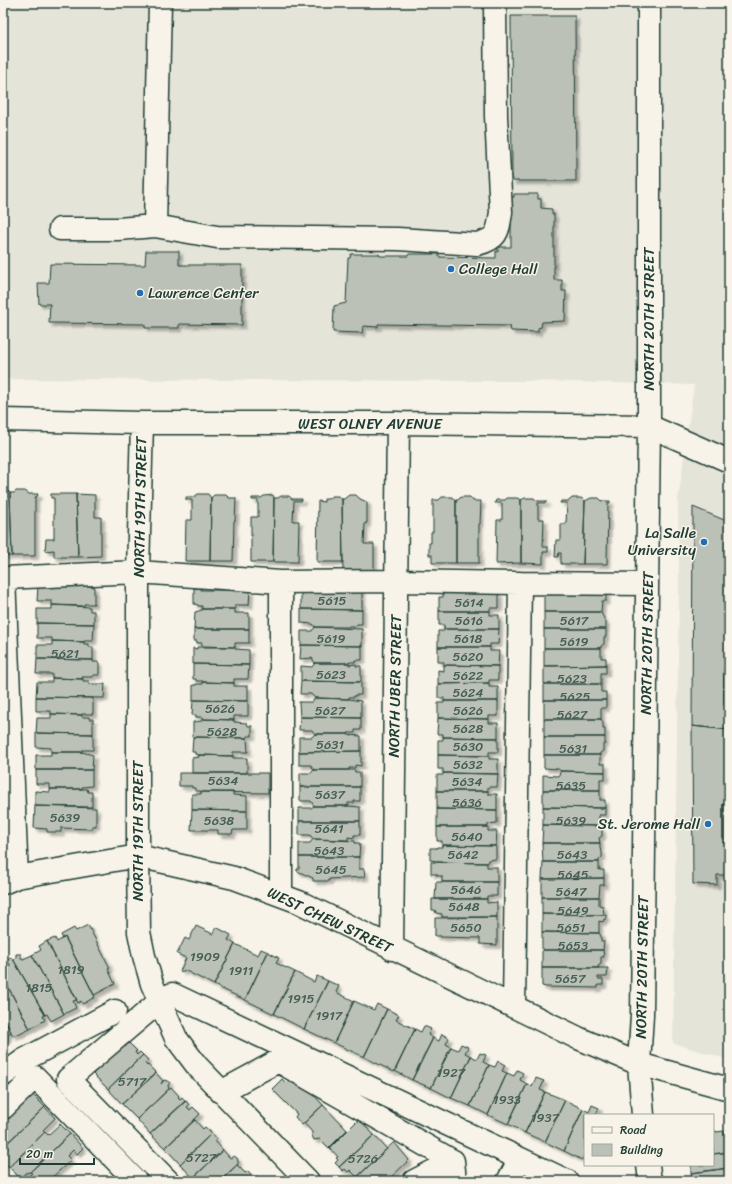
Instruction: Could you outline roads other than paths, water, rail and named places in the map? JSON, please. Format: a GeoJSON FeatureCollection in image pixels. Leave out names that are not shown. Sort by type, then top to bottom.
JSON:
{"type":"FeatureCollection","features":[{"type":"Feature","properties":{"kind":"street"},"geometry":{"type":"LineString","coordinates":[[155,226],[160,3]]}},
{"type":"Feature","properties":{"kind":"street"},"geometry":{"type":"LineString","coordinates":[[60,230],[118,229],[155,226],[217,237],[390,239],[477,244],[488,241],[495,234],[501,212],[496,116],[495,3]]}},
{"type":"Feature","properties":{"kind":"street","name":"NORTH 20TH STREET"},"geometry":{"type":"LineString","coordinates":[[644,1114],[639,1064],[642,1015],[649,426],[649,3]]}},
{"type":"Feature","properties":{"kind":"street","name":"WEST OLNEY AVENUE"},"geometry":{"type":"LineString","coordinates":[[3,420],[142,423],[398,423],[649,426],[729,461]]}},
{"type":"Feature","properties":{"kind":"street","name":"NORTH 19TH STREET"},"geometry":{"type":"LineString","coordinates":[[142,423],[138,572],[138,856],[139,932],[144,956],[152,984],[176,1038],[196,1066],[308,1181]]}},
{"type":"Feature","properties":{"kind":"street","name":"NORTH UBER STREET"},"geometry":{"type":"LineString","coordinates":[[392,949],[398,423]]}},
{"type":"Feature","properties":{"kind":"street"},"geometry":{"type":"LineString","coordinates":[[10,880],[4,578],[138,572],[281,582],[647,584]]}},
{"type":"Feature","properties":{"kind":"street"},"geometry":{"type":"LineString","coordinates":[[281,582],[281,895]]}},
{"type":"Feature","properties":{"kind":"street"},"geometry":{"type":"LineString","coordinates":[[514,1007],[520,583]]}},
{"type":"Feature","properties":{"kind":"street","name":"WEST CHEW STREET"},"geometry":{"type":"LineString","coordinates":[[10,880],[138,856],[234,878],[299,902],[392,949],[578,1038],[639,1064],[729,1089]]}},
{"type":"Feature","properties":{"kind":"street"},"geometry":{"type":"LineString","coordinates":[[168,1181],[68,1079],[160,1001],[172,994],[566,1181]]}},
{"type":"Feature","properties":{"kind":"street"},"geometry":{"type":"LineString","coordinates":[[3,1075],[24,1060],[115,1012]]}},
{"type":"Feature","properties":{"kind":"street"},"geometry":{"type":"LineString","coordinates":[[221,1092],[278,1061],[454,1171]]}},
{"type":"Feature","properties":{"kind":"street"},"geometry":{"type":"LineString","coordinates":[[3,1108],[35,1077],[136,1181]]}},
{"type":"Feature","properties":{"kind":"street"},"geometry":{"type":"LineString","coordinates":[[508,1181],[520,1159]]}},
{"type":"Feature","properties":{"kind":"street"},"geometry":{"type":"LineString","coordinates":[[648,1166],[650,1181]]}},
{"type":"Feature","properties":{"kind":"street"},"geometry":{"type":"LineString","coordinates":[[414,1181],[454,1171]]}},
{"type":"Feature","properties":{"kind":"place","name":"College Hall"},"geometry":{"type":"Point","coordinates":[451,269]}},
{"type":"Feature","properties":{"kind":"place","name":"Lawrence Center"},"geometry":{"type":"Point","coordinates":[140,293]}},
{"type":"Feature","properties":{"kind":"place","name":"La Salle University"},"geometry":{"type":"Point","coordinates":[704,542]}},
{"type":"Feature","properties":{"kind":"place","name":"St. Jerome Hall"},"geometry":{"type":"Point","coordinates":[708,824]}}]}
